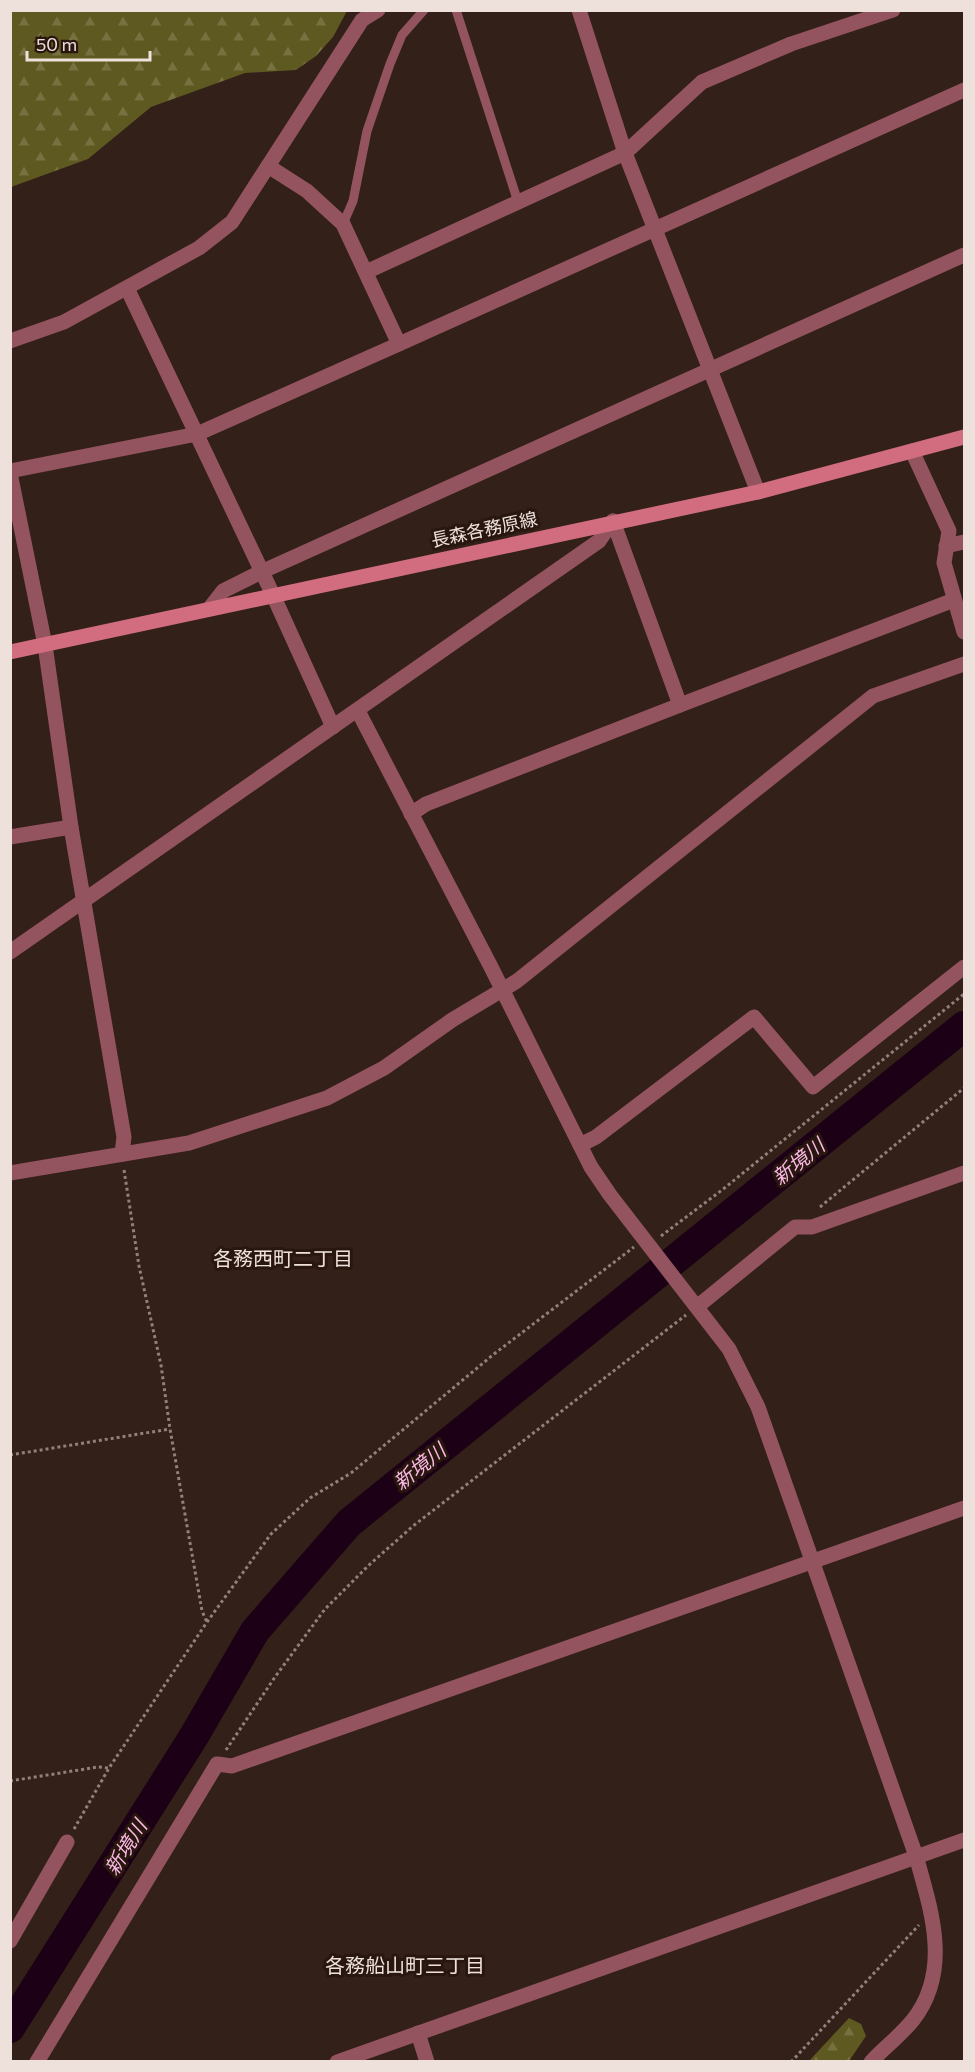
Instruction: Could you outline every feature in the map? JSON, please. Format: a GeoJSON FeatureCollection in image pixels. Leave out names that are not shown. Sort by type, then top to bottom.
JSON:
{"type":"FeatureCollection","features":[{"type":"Feature","properties":{"kind":"main road","name":"長森各務原線"},"geometry":{"type":"LineString","coordinates":[[10,652],[813,480],[964,437]]}},
{"type":"Feature","properties":{"kind":"street"},"geometry":{"type":"LineString","coordinates":[[10,341],[64,322],[199,248],[232,222],[362,20],[378,10]]}},
{"type":"Feature","properties":{"kind":"street"},"geometry":{"type":"LineString","coordinates":[[579,10],[625,153],[758,492]]}},
{"type":"Feature","properties":{"kind":"street"},"geometry":{"type":"LineString","coordinates":[[366,272],[625,153],[702,82],[791,44],[893,10]]}},
{"type":"Feature","properties":{"kind":"street"},"geometry":{"type":"LineString","coordinates":[[122,1154],[124,1137],[71,826],[45,645],[10,472],[197,434],[964,90]]}},
{"type":"Feature","properties":{"kind":"street"},"geometry":{"type":"LineString","coordinates":[[268,166],[307,191],[343,224],[399,344]]}},
{"type":"Feature","properties":{"kind":"street"},"geometry":{"type":"LineString","coordinates":[[209,609],[223,591],[261,572],[964,255]]}},
{"type":"Feature","properties":{"kind":"street"},"geometry":{"type":"LineString","coordinates":[[126,288],[273,595],[333,728]]}},
{"type":"Feature","properties":{"kind":"street"},"geometry":{"type":"LineString","coordinates":[[912,451],[949,531],[944,563],[964,632]]}},
{"type":"Feature","properties":{"kind":"street"},"geometry":{"type":"LineString","coordinates":[[613,521],[680,705]]}},
{"type":"Feature","properties":{"kind":"street"},"geometry":{"type":"LineString","coordinates":[[10,952],[358,711],[598,541],[613,521]]}},
{"type":"Feature","properties":{"kind":"street"},"geometry":{"type":"LineString","coordinates":[[946,546],[964,542]]}},
{"type":"Feature","properties":{"kind":"street"},"geometry":{"type":"LineString","coordinates":[[411,814],[426,804],[954,600]]}},
{"type":"Feature","properties":{"kind":"street"},"geometry":{"type":"LineString","coordinates":[[10,1173],[189,1143],[327,1098],[384,1068],[452,1020],[503,990],[873,696],[964,664]]}},
{"type":"Feature","properties":{"kind":"street"},"geometry":{"type":"LineString","coordinates":[[358,711],[503,990],[580,1145],[610,1196],[698,1306],[729,1349],[758,1407],[916,1856],[933,1916],[937,1951],[931,1985],[914,2019],[870,2061]]}},
{"type":"Feature","properties":{"kind":"street"},"geometry":{"type":"LineString","coordinates":[[10,837],[71,826]]}},
{"type":"Feature","properties":{"kind":"street"},"geometry":{"type":"LineString","coordinates":[[580,1145],[596,1137],[754,1017],[813,1087],[964,967]]}},
{"type":"Feature","properties":{"kind":"street"},"geometry":{"type":"LineString","coordinates":[[698,1306],[795,1227],[812,1227],[964,1173]]}},
{"type":"Feature","properties":{"kind":"street"},"geometry":{"type":"LineString","coordinates":[[37,2061],[217,1764],[232,1766],[964,1508]]}},
{"type":"Feature","properties":{"kind":"street"},"geometry":{"type":"LineString","coordinates":[[337,2061],[964,1840]]}},
{"type":"Feature","properties":{"kind":"street"},"geometry":{"type":"LineString","coordinates":[[10,1941],[67,1842]]}},
{"type":"Feature","properties":{"kind":"street"},"geometry":{"type":"LineString","coordinates":[[418,2033],[427,2061]]}},
{"type":"Feature","properties":{"kind":"lane"},"geometry":{"type":"LineString","coordinates":[[343,224],[353,201],[367,131],[390,63],[402,35],[424,10]]}},
{"type":"Feature","properties":{"kind":"lane"},"geometry":{"type":"LineString","coordinates":[[456,10],[518,202]]}},
{"type":"Feature","properties":{"kind":"path"},"geometry":{"type":"LineString","coordinates":[[67,1842],[109,1768],[207,1622],[271,1534],[310,1498],[351,1473],[494,1354],[644,1239],[658,1238],[722,1190],[964,994]]}},
{"type":"Feature","properties":{"kind":"path"},"geometry":{"type":"LineString","coordinates":[[795,1227],[964,1088]]}},
{"type":"Feature","properties":{"kind":"path"},"geometry":{"type":"LineString","coordinates":[[122,1154],[139,1266],[161,1365],[202,1611],[207,1622]]}},
{"type":"Feature","properties":{"kind":"path"},"geometry":{"type":"LineString","coordinates":[[217,1764],[275,1677],[325,1609],[368,1566],[413,1526],[698,1306]]}},
{"type":"Feature","properties":{"kind":"path"},"geometry":{"type":"LineString","coordinates":[[10,1455],[170,1429]]}},
{"type":"Feature","properties":{"kind":"path"},"geometry":{"type":"LineString","coordinates":[[10,1781],[98,1767],[109,1768]]}},
{"type":"Feature","properties":{"kind":"path"},"geometry":{"type":"LineString","coordinates":[[791,2061],[917,1926],[933,1916]]}},
{"type":"Feature","properties":{"kind":"green space"},"geometry":{"type":"Polygon","coordinates":[[[11,10],[347,11],[333,37],[316,56],[296,70],[245,73],[151,107],[88,159],[11,187],[11,10]]]}},
{"type":"Feature","properties":{"kind":"green space"},"geometry":{"type":"Polygon","coordinates":[[[849,2018],[861,2024],[866,2036],[849,2061],[809,2061],[849,2018]]]}},
{"type":"Feature","properties":{"kind":"waterway","name":"新境川"},"geometry":{"type":"LineString","coordinates":[[10,2028],[194,1736],[255,1631],[349,1523],[964,1026]]}},
{"type":"Feature","properties":{"kind":"district","name":"各務西町二丁目"},"geometry":{"type":"Point","coordinates":[283,1258]}},
{"type":"Feature","properties":{"kind":"district","name":"各務船山町三丁目"},"geometry":{"type":"Point","coordinates":[405,1965]}}]}
